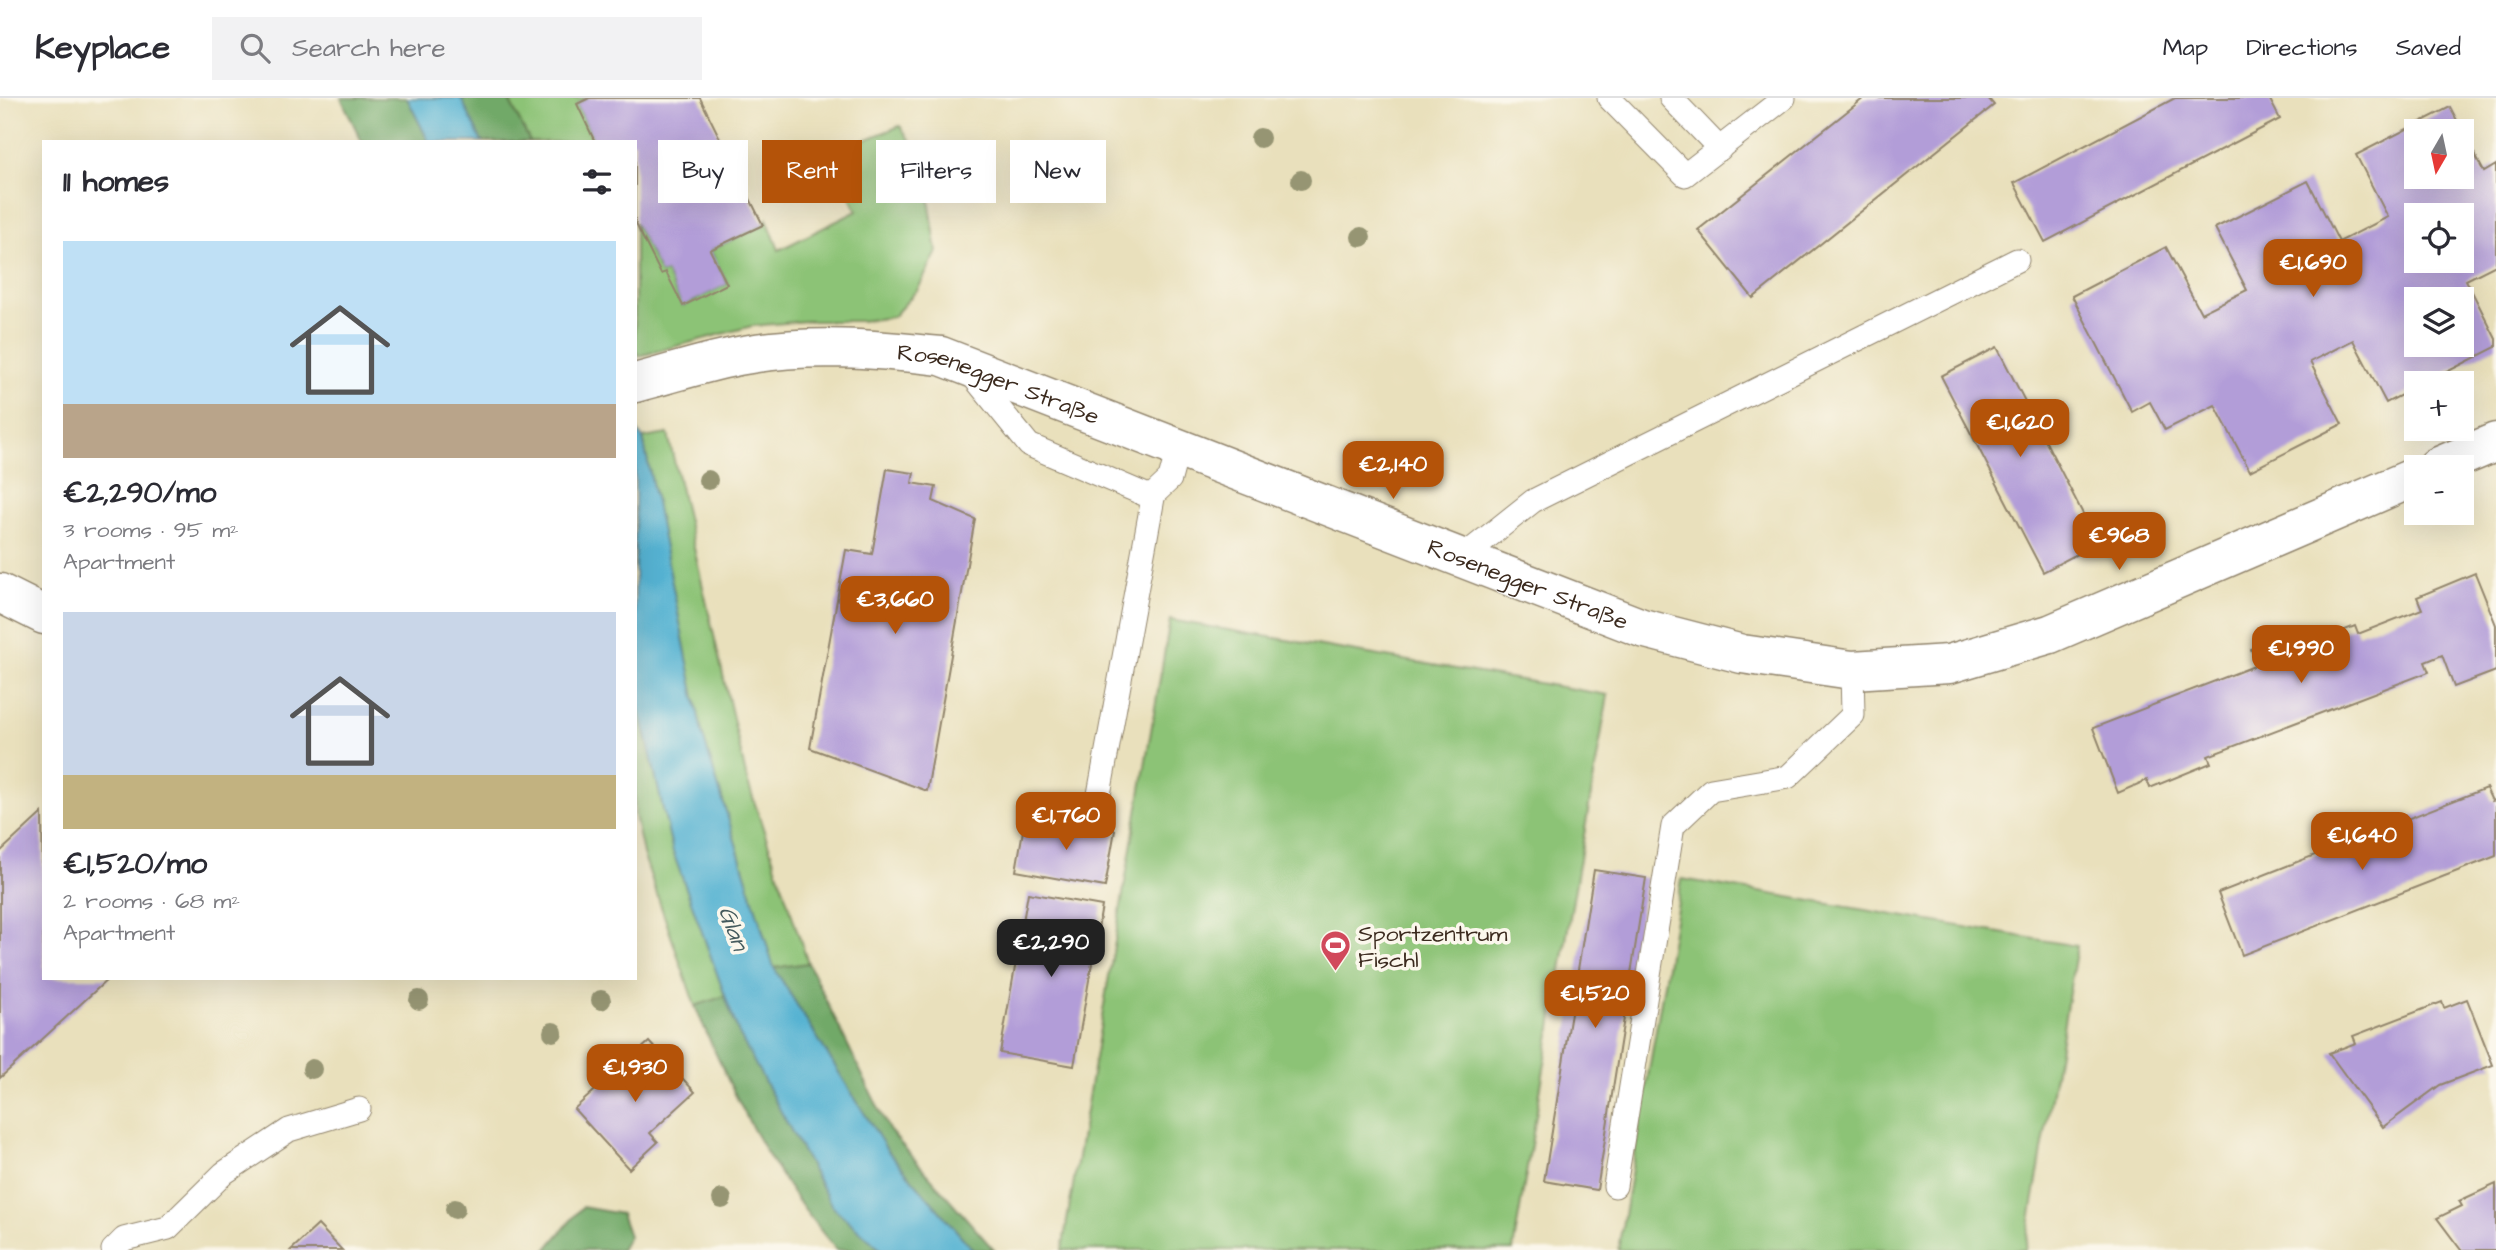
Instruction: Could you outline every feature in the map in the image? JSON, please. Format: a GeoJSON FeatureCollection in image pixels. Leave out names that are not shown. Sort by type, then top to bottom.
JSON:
{"type":"FeatureCollection","features":[{"type":"Feature","properties":{"kind":"street","name":"Rosenegger Straße"},"geometry":{"type":"LineString","coordinates":[[637,382],[744,355],[803,349],[877,349],[941,356],[1642,628],[1742,654],[1852,670],[1949,664],[2050,634],[2404,482]]}},
{"type":"Feature","properties":{"kind":"street"},"geometry":{"type":"LineString","coordinates":[[2465,455],[2496,442]]}},
{"type":"Feature","properties":{"kind":"street"},"geometry":{"type":"LineString","coordinates":[[0,593],[42,614]]}},
{"type":"Feature","properties":{"kind":"lane"},"geometry":{"type":"LineString","coordinates":[[1609,98],[1685,175],[1784,98]]}},
{"type":"Feature","properties":{"kind":"lane"},"geometry":{"type":"LineString","coordinates":[[1671,98],[1720,149]]}},
{"type":"Feature","properties":{"kind":"lane"},"geometry":{"type":"LineString","coordinates":[[1460,559],[1532,501],[2017,260]]}},
{"type":"Feature","properties":{"kind":"lane"},"geometry":{"type":"LineString","coordinates":[[964,365],[1029,445],[1153,498],[1098,800]]}},
{"type":"Feature","properties":{"kind":"lane"},"geometry":{"type":"LineString","coordinates":[[1154,494],[1170,479],[1178,449]]}},
{"type":"Feature","properties":{"kind":"lane"},"geometry":{"type":"LineString","coordinates":[[1615,1186],[1673,826],[1711,790],[1788,777],[1853,715],[1852,670]]}},
{"type":"Feature","properties":{"kind":"lane"},"geometry":{"type":"LineString","coordinates":[[113,1250],[124,1240],[168,1228],[224,1174],[289,1130],[359,1109]]}},
{"type":"Feature","properties":{"kind":"green space"},"geometry":{"type":"Polygon","coordinates":[[[341,98],[407,98],[428,140],[361,140],[341,98]]]}},
{"type":"Feature","properties":{"kind":"green space"},"geometry":{"type":"Polygon","coordinates":[[[461,98],[508,98],[529,140],[481,140],[461,98]]]}},
{"type":"Feature","properties":{"kind":"green space"},"geometry":{"type":"Polygon","coordinates":[[[508,98],[589,98],[577,104],[594,140],[529,140],[508,98]]]}},
{"type":"Feature","properties":{"kind":"green space"},"geometry":{"type":"Polygon","coordinates":[[[900,126],[910,140],[876,140],[876,203],[930,203],[937,252],[918,289],[893,317],[752,326],[639,356],[637,226],[661,274],[666,272],[683,306],[727,284],[710,250],[763,225],[767,219],[779,250],[857,211],[853,203],[862,203],[862,141],[900,126]]]}},
{"type":"Feature","properties":{"kind":"green space"},"geometry":{"type":"Polygon","coordinates":[[[668,434],[747,780],[808,963],[774,968],[702,733],[643,438],[668,434]]]}},
{"type":"Feature","properties":{"kind":"green space","name":"Sportzentrum Fischl"},"geometry":{"type":"Polygon","coordinates":[[[1170,620],[1608,695],[1513,1250],[1062,1250],[1170,620]]]}},
{"type":"Feature","properties":{"kind":"green space"},"geometry":{"type":"Polygon","coordinates":[[[637,697],[673,852],[725,996],[695,1006],[643,854],[637,826],[637,697]]]}},
{"type":"Feature","properties":{"kind":"green space"},"geometry":{"type":"Polygon","coordinates":[[[1682,879],[2077,946],[2025,1250],[1618,1250],[1682,879]]]}},
{"type":"Feature","properties":{"kind":"green space"},"geometry":{"type":"Polygon","coordinates":[[[808,963],[889,1130],[994,1250],[973,1250],[887,1150],[774,968],[808,963]]]}},
{"type":"Feature","properties":{"kind":"green space"},"geometry":{"type":"Polygon","coordinates":[[[725,996],[739,1034],[832,1206],[881,1250],[837,1250],[774,1164],[739,1103],[695,1006],[725,996]]]}},
{"type":"Feature","properties":{"kind":"green space"},"geometry":{"type":"Polygon","coordinates":[[[582,1207],[621,1214],[629,1236],[621,1250],[546,1250],[582,1207]]]}},
{"type":"Feature","properties":{"kind":"water"},"geometry":{"type":"Polygon","coordinates":[[[407,98],[461,98],[481,140],[428,140],[407,98]]]}},
{"type":"Feature","properties":{"kind":"water","name":"Glan"},"geometry":{"type":"Polygon","coordinates":[[[637,430],[643,438],[702,733],[774,968],[887,1150],[973,1250],[881,1250],[832,1206],[739,1034],[673,852],[637,697],[637,430]]]}},
{"type":"Feature","properties":{"kind":"building"},"geometry":{"type":"Polygon","coordinates":[[[589,98],[700,98],[721,140],[658,140],[658,203],[748,203],[748,195],[763,225],[710,250],[727,284],[683,306],[666,272],[661,274],[637,226],[637,140],[594,140],[577,104],[589,98]]]}},
{"type":"Feature","properties":{"kind":"building"},"geometry":{"type":"Polygon","coordinates":[[[1864,98],[1988,98],[1994,105],[1753,298],[1698,230],[1864,98]]]}},
{"type":"Feature","properties":{"kind":"building"},"geometry":{"type":"Polygon","coordinates":[[[2175,98],[2269,98],[2280,119],[2045,242],[2014,183],[2175,98]]]}},
{"type":"Feature","properties":{"kind":"building"},"geometry":{"type":"Polygon","coordinates":[[[2450,107],[2456,119],[2426,119],[2450,107]]]}},
{"type":"Feature","properties":{"kind":"building"},"geometry":{"type":"Polygon","coordinates":[[[2404,130],[2404,189],[2474,189],[2474,153],[2484,172],[2496,165],[2496,265],[2466,280],[2470,287],[2404,287],[2404,357],[2474,357],[2474,296],[2496,339],[2496,347],[2449,371],[2404,371],[2404,394],[2386,403],[2353,340],[2310,362],[2342,424],[2250,471],[2215,405],[2165,430],[2150,402],[2132,412],[2072,296],[2166,247],[2201,313],[2247,290],[2215,228],[2308,181],[2339,242],[2388,217],[2356,155],[2404,130]]]}},
{"type":"Feature","properties":{"kind":"building"},"geometry":{"type":"Polygon","coordinates":[[[1997,347],[2098,543],[2043,572],[1941,376],[1997,347]]]}},
{"type":"Feature","properties":{"kind":"building"},"geometry":{"type":"Polygon","coordinates":[[[887,469],[914,473],[912,483],[936,487],[933,501],[975,519],[927,791],[810,748],[846,550],[872,554],[887,469]]]}},
{"type":"Feature","properties":{"kind":"building"},"geometry":{"type":"Polygon","coordinates":[[[2475,573],[2496,625],[2496,671],[2454,687],[2442,655],[2425,662],[2429,672],[2208,756],[2211,763],[2150,788],[2147,780],[2118,793],[2093,728],[2257,665],[2251,649],[2306,627],[2312,643],[2355,626],[2358,634],[2422,609],[2417,597],[2475,573]]]}},
{"type":"Feature","properties":{"kind":"building"},"geometry":{"type":"Polygon","coordinates":[[[2486,788],[2492,801],[2496,800],[2496,856],[2242,955],[2218,893],[2486,788]]]}},
{"type":"Feature","properties":{"kind":"building"},"geometry":{"type":"Polygon","coordinates":[[[42,813],[42,980],[107,980],[0,1078],[0,852],[42,813]]]}},
{"type":"Feature","properties":{"kind":"building"},"geometry":{"type":"Polygon","coordinates":[[[1025,819],[1072,828],[1074,822],[1115,830],[1105,887],[1016,871],[1025,819]]]}},
{"type":"Feature","properties":{"kind":"building"},"geometry":{"type":"Polygon","coordinates":[[[1594,870],[1646,878],[1597,1190],[1544,1181],[1594,870]]]}},
{"type":"Feature","properties":{"kind":"building"},"geometry":{"type":"Polygon","coordinates":[[[1028,893],[1102,906],[1074,1066],[1000,1053],[1028,893]]]}},
{"type":"Feature","properties":{"kind":"building"},"geometry":{"type":"Polygon","coordinates":[[[2467,999],[2493,1065],[2440,1085],[2383,1127],[2329,1053],[2356,1043],[2353,1036],[2442,1002],[2444,1008],[2467,999]]]}},
{"type":"Feature","properties":{"kind":"building"},"geometry":{"type":"Polygon","coordinates":[[[649,1042],[695,1092],[650,1133],[658,1142],[629,1169],[574,1109],[649,1042]]]}},
{"type":"Feature","properties":{"kind":"building"},"geometry":{"type":"Polygon","coordinates":[[[2496,1184],[2496,1250],[2461,1250],[2437,1218],[2462,1206],[2459,1201],[2496,1184]]]}},
{"type":"Feature","properties":{"kind":"building"},"geometry":{"type":"Polygon","coordinates":[[[318,1225],[342,1250],[291,1250],[318,1225]]]}},
{"type":"Feature","properties":{"kind":"place","name":"Sportzentrum Fischl"},"geometry":{"type":"Point","coordinates":[1335,973]}}]}
